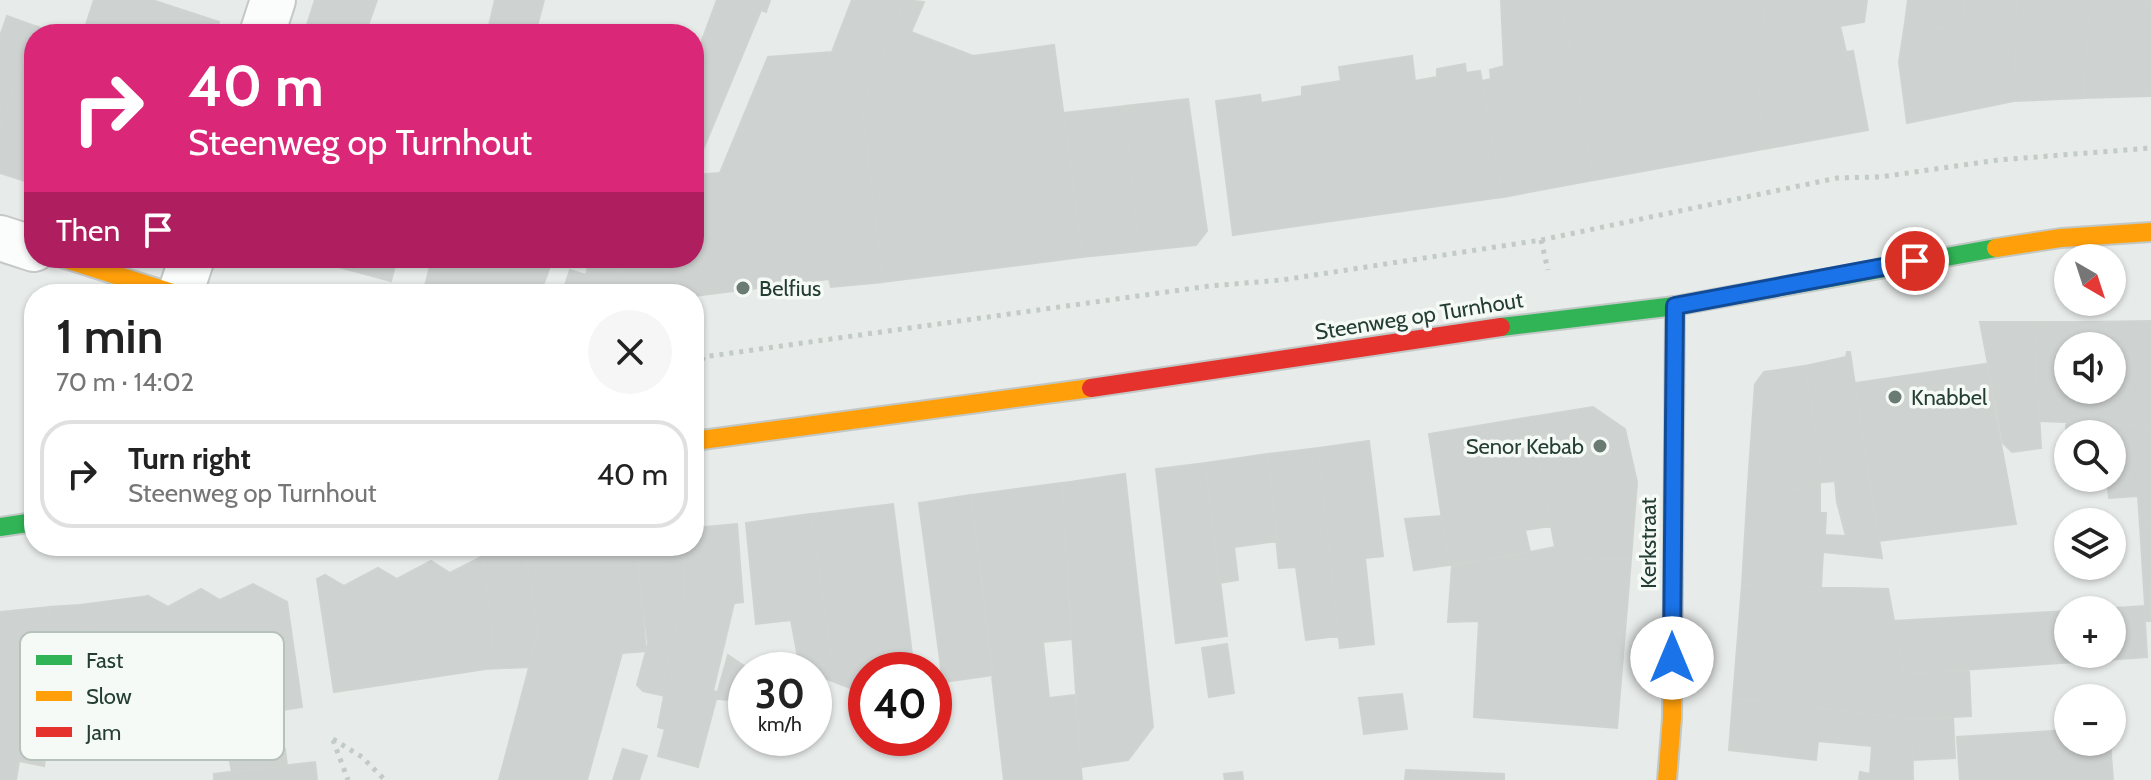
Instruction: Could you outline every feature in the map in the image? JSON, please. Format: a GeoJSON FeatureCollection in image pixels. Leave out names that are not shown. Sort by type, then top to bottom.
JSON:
{"type":"FeatureCollection","features":[{"type":"Feature","properties":{"kind":"main road","name":"Steenweg op Turnhout"},"geometry":{"type":"LineString","coordinates":[[704,440],[1264,365],[1559,318],[1675,306],[2047,240],[2151,232]]}},
{"type":"Feature","properties":{"kind":"main road"},"geometry":{"type":"LineString","coordinates":[[94,268],[146,284]]}},
{"type":"Feature","properties":{"kind":"main road","name":"Kerkstraat"},"geometry":{"type":"LineString","coordinates":[[1667,780],[1672,718],[1675,306]]}},
{"type":"Feature","properties":{"kind":"main road"},"geometry":{"type":"LineString","coordinates":[[0,527],[24,523]]}},
{"type":"Feature","properties":{"kind":"street"},"geometry":{"type":"LineString","coordinates":[[265,24],[273,0]]}},
{"type":"Feature","properties":{"kind":"street"},"geometry":{"type":"LineString","coordinates":[[0,238],[24,246]]}},
{"type":"Feature","properties":{"kind":"path"},"geometry":{"type":"LineString","coordinates":[[704,357],[1209,286],[1282,280],[1541,240],[1837,178],[1880,177],[1998,160],[2151,148]]}},
{"type":"Feature","properties":{"kind":"path"},"geometry":{"type":"LineString","coordinates":[[348,780],[333,739],[362,757],[385,780]]}},
{"type":"Feature","properties":{"kind":"building"},"geometry":{"type":"Polygon","coordinates":[[[94,0],[152,0],[219,22],[218,24],[86,24],[94,0]]]}},
{"type":"Feature","properties":{"kind":"building"},"geometry":{"type":"Polygon","coordinates":[[[315,0],[377,0],[369,24],[307,24],[315,0]]]}},
{"type":"Feature","properties":{"kind":"building"},"geometry":{"type":"Polygon","coordinates":[[[495,0],[544,0],[538,24],[489,24],[495,0]]]}},
{"type":"Feature","properties":{"kind":"building"},"geometry":{"type":"Polygon","coordinates":[[[717,0],[770,0],[766,12],[761,10],[704,147],[704,35],[717,0]]]}},
{"type":"Feature","properties":{"kind":"building"},"geometry":{"type":"Polygon","coordinates":[[[852,0],[905,0],[862,106],[883,282],[831,287],[829,279],[704,295],[701,268],[704,268],[704,174],[720,173],[768,57],[832,52],[852,0]]]}},
{"type":"Feature","properties":{"kind":"building"},"geometry":{"type":"Polygon","coordinates":[[[905,0],[924,2],[911,32],[973,56],[1054,45],[1083,257],[883,282],[862,106],[905,0]]]}},
{"type":"Feature","properties":{"kind":"building"},"geometry":{"type":"Polygon","coordinates":[[[1501,0],[1561,0],[1594,180],[1503,197],[1482,81],[1491,79],[1490,70],[1504,66],[1501,0]]]}},
{"type":"Feature","properties":{"kind":"building"},"geometry":{"type":"Polygon","coordinates":[[[1561,0],[1766,0],[1757,71],[1764,149],[1594,180],[1561,0]]]}},
{"type":"Feature","properties":{"kind":"building"},"geometry":{"type":"Polygon","coordinates":[[[1766,0],[1867,0],[1864,22],[1840,26],[1846,52],[1853,51],[1868,130],[1764,149],[1757,71],[1766,0]]]}},
{"type":"Feature","properties":{"kind":"building"},"geometry":{"type":"Polygon","coordinates":[[[1908,0],[1965,0],[1960,31],[1905,23],[1908,0]]]}},
{"type":"Feature","properties":{"kind":"building"},"geometry":{"type":"Polygon","coordinates":[[[1965,0],[2017,0],[2014,101],[1907,123],[1899,62],[1905,23],[1960,31],[1965,0]]]}},
{"type":"Feature","properties":{"kind":"building"},"geometry":{"type":"Polygon","coordinates":[[[2017,0],[2090,0],[2084,98],[2014,101],[2017,0]]]}},
{"type":"Feature","properties":{"kind":"building"},"geometry":{"type":"Polygon","coordinates":[[[2090,0],[2151,0],[2151,96],[2084,98],[2090,0]]]}},
{"type":"Feature","properties":{"kind":"building"},"geometry":{"type":"Polygon","coordinates":[[[7,16],[29,24],[24,24],[24,58],[0,128],[0,36],[7,16]]]}},
{"type":"Feature","properties":{"kind":"building"},"geometry":{"type":"Polygon","coordinates":[[[1412,56],[1415,81],[1437,77],[1437,69],[1465,64],[1466,73],[1480,71],[1503,197],[1233,235],[1216,101],[1260,95],[1261,103],[1302,96],[1302,87],[1341,81],[1339,67],[1412,56]]]}},
{"type":"Feature","properties":{"kind":"building"},"geometry":{"type":"Polygon","coordinates":[[[24,58],[24,181],[0,173],[0,128],[24,58]]]}},
{"type":"Feature","properties":{"kind":"building"},"geometry":{"type":"Polygon","coordinates":[[[1188,99],[1207,231],[1196,245],[1139,251],[1125,106],[1188,99]]]}},
{"type":"Feature","properties":{"kind":"building"},"geometry":{"type":"Polygon","coordinates":[[[1125,106],[1139,251],[1083,257],[1064,113],[1125,106]]]}},
{"type":"Feature","properties":{"kind":"building"},"geometry":{"type":"Polygon","coordinates":[[[342,268],[394,268],[391,281],[342,268]]]}},
{"type":"Feature","properties":{"kind":"building"},"geometry":{"type":"Polygon","coordinates":[[[430,268],[476,268],[472,284],[426,284],[430,268]]]}},
{"type":"Feature","properties":{"kind":"building"},"geometry":{"type":"Polygon","coordinates":[[[476,268],[549,268],[544,284],[472,284],[476,268]]]}},
{"type":"Feature","properties":{"kind":"building"},"geometry":{"type":"Polygon","coordinates":[[[588,268],[621,268],[616,284],[565,284],[570,270],[586,275],[588,268]]]}},
{"type":"Feature","properties":{"kind":"building"},"geometry":{"type":"Polygon","coordinates":[[[621,268],[701,268],[702,284],[616,284],[621,268]]]}},
{"type":"Feature","properties":{"kind":"building"},"geometry":{"type":"Polygon","coordinates":[[[2151,321],[2151,426],[2126,425],[2126,420],[2090,420],[2089,404],[2126,404],[2126,332],[2087,332],[2087,322],[2151,321]]]}},
{"type":"Feature","properties":{"kind":"building"},"geometry":{"type":"Polygon","coordinates":[[[1980,322],[2034,322],[2041,448],[2012,452],[2003,443],[1980,322]]]}},
{"type":"Feature","properties":{"kind":"building"},"geometry":{"type":"Polygon","coordinates":[[[2034,322],[2087,322],[2087,332],[2054,332],[2054,404],[2089,404],[2090,420],[2039,421],[2034,322]]]}},
{"type":"Feature","properties":{"kind":"building"},"geometry":{"type":"Polygon","coordinates":[[[1850,352],[1872,498],[1837,502],[1835,481],[1824,482],[1805,366],[1846,357],[1850,352]]]}},
{"type":"Feature","properties":{"kind":"building"},"geometry":{"type":"Polygon","coordinates":[[[1986,364],[2016,524],[1879,541],[1855,383],[1986,364]]]}},
{"type":"Feature","properties":{"kind":"building"},"geometry":{"type":"Polygon","coordinates":[[[1805,366],[1824,482],[1812,483],[1812,491],[1748,484],[1755,384],[1764,372],[1805,366]]]}},
{"type":"Feature","properties":{"kind":"building"},"geometry":{"type":"Polygon","coordinates":[[[1593,407],[1625,429],[1637,482],[1631,559],[1516,560],[1515,555],[1555,547],[1531,417],[1593,407]]]}},
{"type":"Feature","properties":{"kind":"building"},"geometry":{"type":"Polygon","coordinates":[[[1531,417],[1551,526],[1525,530],[1530,552],[1449,565],[1429,434],[1531,417]]]}},
{"type":"Feature","properties":{"kind":"building"},"geometry":{"type":"Polygon","coordinates":[[[2126,425],[2151,426],[2151,526],[2140,526],[2138,496],[2109,498],[2108,492],[2126,492],[2126,425]]]}},
{"type":"Feature","properties":{"kind":"building"},"geometry":{"type":"Polygon","coordinates":[[[1369,441],[1383,556],[1365,558],[1374,644],[1340,648],[1318,448],[1369,441]]]}},
{"type":"Feature","properties":{"kind":"building"},"geometry":{"type":"Polygon","coordinates":[[[1318,448],[1339,636],[1306,640],[1296,567],[1279,568],[1268,454],[1318,448]]]}},
{"type":"Feature","properties":{"kind":"building"},"geometry":{"type":"Polygon","coordinates":[[[1268,454],[1278,541],[1234,547],[1238,580],[1219,583],[1205,463],[1268,454]]]}},
{"type":"Feature","properties":{"kind":"building"},"geometry":{"type":"Polygon","coordinates":[[[1205,463],[1227,636],[1176,643],[1156,469],[1205,463]]]}},
{"type":"Feature","properties":{"kind":"building"},"geometry":{"type":"Polygon","coordinates":[[[1125,474],[1153,727],[1128,760],[1081,767],[1062,483],[1125,474]]]}},
{"type":"Feature","properties":{"kind":"building"},"geometry":{"type":"Polygon","coordinates":[[[1062,483],[1071,639],[1043,642],[1049,698],[1074,695],[1082,780],[1004,780],[971,495],[1062,483]]]}},
{"type":"Feature","properties":{"kind":"building"},"geometry":{"type":"Polygon","coordinates":[[[1812,483],[1820,483],[1820,513],[1826,513],[1825,535],[1846,536],[1837,502],[1872,498],[1882,558],[1823,552],[1821,587],[1742,585],[1748,484],[1812,491],[1812,483]]]}},
{"type":"Feature","properties":{"kind":"building"},"geometry":{"type":"Polygon","coordinates":[[[971,495],[994,675],[952,681],[952,652],[939,652],[919,503],[971,495]]]}},
{"type":"Feature","properties":{"kind":"building"},"geometry":{"type":"Polygon","coordinates":[[[893,504],[912,652],[848,652],[848,687],[832,681],[832,652],[811,514],[893,504]]]}},
{"type":"Feature","properties":{"kind":"building"},"geometry":{"type":"Polygon","coordinates":[[[811,514],[830,652],[797,652],[791,620],[756,624],[746,523],[811,514]]]}},
{"type":"Feature","properties":{"kind":"building"},"geometry":{"type":"Polygon","coordinates":[[[1441,516],[1449,565],[1414,570],[1405,519],[1441,516]]]}},
{"type":"Feature","properties":{"kind":"building"},"geometry":{"type":"Polygon","coordinates":[[[737,524],[743,602],[734,603],[713,691],[718,692],[698,767],[658,756],[665,729],[658,727],[664,696],[661,695],[680,609],[685,609],[683,556],[704,556],[704,527],[737,524]]]}},
{"type":"Feature","properties":{"kind":"building"},"geometry":{"type":"Polygon","coordinates":[[[2140,526],[2151,526],[2151,621],[2146,621],[2140,526]]]}},
{"type":"Feature","properties":{"kind":"building"},"geometry":{"type":"Polygon","coordinates":[[[1515,555],[1516,560],[1631,559],[1617,728],[1474,717],[1479,621],[1448,622],[1452,565],[1515,555]]]}},
{"type":"Feature","properties":{"kind":"building"},"geometry":{"type":"Polygon","coordinates":[[[483,556],[526,556],[538,634],[528,667],[485,669],[493,639],[483,556]]]}},
{"type":"Feature","properties":{"kind":"building"},"geometry":{"type":"Polygon","coordinates":[[[483,556],[493,639],[485,669],[334,692],[317,579],[325,575],[344,586],[378,568],[397,579],[431,561],[450,573],[483,556]]]}},
{"type":"Feature","properties":{"kind":"building"},"geometry":{"type":"Polygon","coordinates":[[[526,556],[637,556],[646,651],[622,653],[587,780],[499,780],[538,634],[526,556]]]}},
{"type":"Feature","properties":{"kind":"building"},"geometry":{"type":"Polygon","coordinates":[[[637,556],[683,556],[685,609],[680,609],[661,695],[643,691],[637,685],[648,644],[637,556]]]}},
{"type":"Feature","properties":{"kind":"building"},"geometry":{"type":"Polygon","coordinates":[[[253,584],[287,602],[302,707],[284,710],[284,632],[152,632],[148,596],[168,607],[201,589],[220,600],[253,584]]]}},
{"type":"Feature","properties":{"kind":"building"},"geometry":{"type":"Polygon","coordinates":[[[1742,585],[1888,589],[1904,674],[1969,670],[1971,716],[1912,719],[1733,698],[1742,585]]]}},
{"type":"Feature","properties":{"kind":"building"},"geometry":{"type":"Polygon","coordinates":[[[148,596],[152,632],[80,632],[79,605],[148,596]]]}},
{"type":"Feature","properties":{"kind":"building"},"geometry":{"type":"Polygon","coordinates":[[[79,605],[80,632],[50,632],[49,607],[79,605]]]}},
{"type":"Feature","properties":{"kind":"building"},"geometry":{"type":"Polygon","coordinates":[[[2144,606],[2147,657],[2126,658],[2126,607],[2144,606]]]}},
{"type":"Feature","properties":{"kind":"building"},"geometry":{"type":"Polygon","coordinates":[[[49,607],[50,632],[20,632],[20,760],[45,760],[44,766],[19,761],[16,780],[0,780],[0,612],[49,607]]]}},
{"type":"Feature","properties":{"kind":"building"},"geometry":{"type":"Polygon","coordinates":[[[2054,612],[2054,664],[1904,674],[1894,621],[2054,612]]]}},
{"type":"Feature","properties":{"kind":"building"},"geometry":{"type":"Polygon","coordinates":[[[1227,644],[1234,693],[1209,697],[1202,648],[1227,644]]]}},
{"type":"Feature","properties":{"kind":"building"},"geometry":{"type":"Polygon","coordinates":[[[728,655],[728,699],[716,698],[728,655]]]}},
{"type":"Feature","properties":{"kind":"building"},"geometry":{"type":"Polygon","coordinates":[[[1402,694],[1407,729],[1364,734],[1359,698],[1402,694]]]}},
{"type":"Feature","properties":{"kind":"building"},"geometry":{"type":"Polygon","coordinates":[[[1733,698],[1912,719],[1913,780],[1859,780],[1860,772],[1870,774],[1872,746],[1818,741],[1816,760],[1729,750],[1733,698]]]}},
{"type":"Feature","properties":{"kind":"building"},"geometry":{"type":"Polygon","coordinates":[[[1953,718],[1955,758],[1913,760],[1912,719],[1953,718]]]}},
{"type":"Feature","properties":{"kind":"building"},"geometry":{"type":"Polygon","coordinates":[[[2054,731],[2054,756],[2111,756],[2113,780],[1960,780],[1957,737],[2054,731]]]}},
{"type":"Feature","properties":{"kind":"building"},"geometry":{"type":"Polygon","coordinates":[[[284,749],[287,766],[232,772],[230,760],[284,760],[284,749]]]}},
{"type":"Feature","properties":{"kind":"building"},"geometry":{"type":"Polygon","coordinates":[[[623,749],[647,756],[639,780],[613,780],[623,749]]]}},
{"type":"Feature","properties":{"kind":"building"},"geometry":{"type":"Polygon","coordinates":[[[315,762],[317,780],[214,780],[214,774],[315,762]]]}},
{"type":"Feature","properties":{"kind":"building"},"geometry":{"type":"Polygon","coordinates":[[[1406,770],[1504,774],[1504,780],[1405,780],[1406,770]]]}},
{"type":"Feature","properties":{"kind":"building"},"geometry":{"type":"Polygon","coordinates":[[[1242,772],[1243,780],[1225,780],[1224,774],[1242,772]]]}},
{"type":"Feature","properties":{"kind":"traffic: fast"},"geometry":{"type":"LineString","coordinates":[[1501,327],[1675,306],[1996,248]]}},
{"type":"Feature","properties":{"kind":"traffic: fast"},"geometry":{"type":"LineString","coordinates":[[0,527],[24,523]]}},
{"type":"Feature","properties":{"kind":"traffic: slow"},"geometry":{"type":"LineString","coordinates":[[1996,248],[2061,238],[2151,232]]}},
{"type":"Feature","properties":{"kind":"traffic: slow"},"geometry":{"type":"LineString","coordinates":[[94,268],[144,284]]}},
{"type":"Feature","properties":{"kind":"traffic: slow"},"geometry":{"type":"LineString","coordinates":[[1667,780],[1672,718],[1675,306]]}},
{"type":"Feature","properties":{"kind":"traffic: slow"},"geometry":{"type":"LineString","coordinates":[[704,440],[1091,388]]}},
{"type":"Feature","properties":{"kind":"traffic: jam"},"geometry":{"type":"LineString","coordinates":[[1091,388],[1501,327]]}},
{"type":"Feature","properties":{"kind":"place","name":"Belfius"},"geometry":{"type":"Point","coordinates":[743,288]}},
{"type":"Feature","properties":{"kind":"place","name":"Knabbel"},"geometry":{"type":"Point","coordinates":[1895,397]}},
{"type":"Feature","properties":{"kind":"place","name":"Senor Kebab"},"geometry":{"type":"Point","coordinates":[1600,446]}},
{"type":"Feature","properties":{"kind":"route"},"geometry":{"type":"LineString","coordinates":[[1672,658],[1675,306],[1915,261]]}}]}
